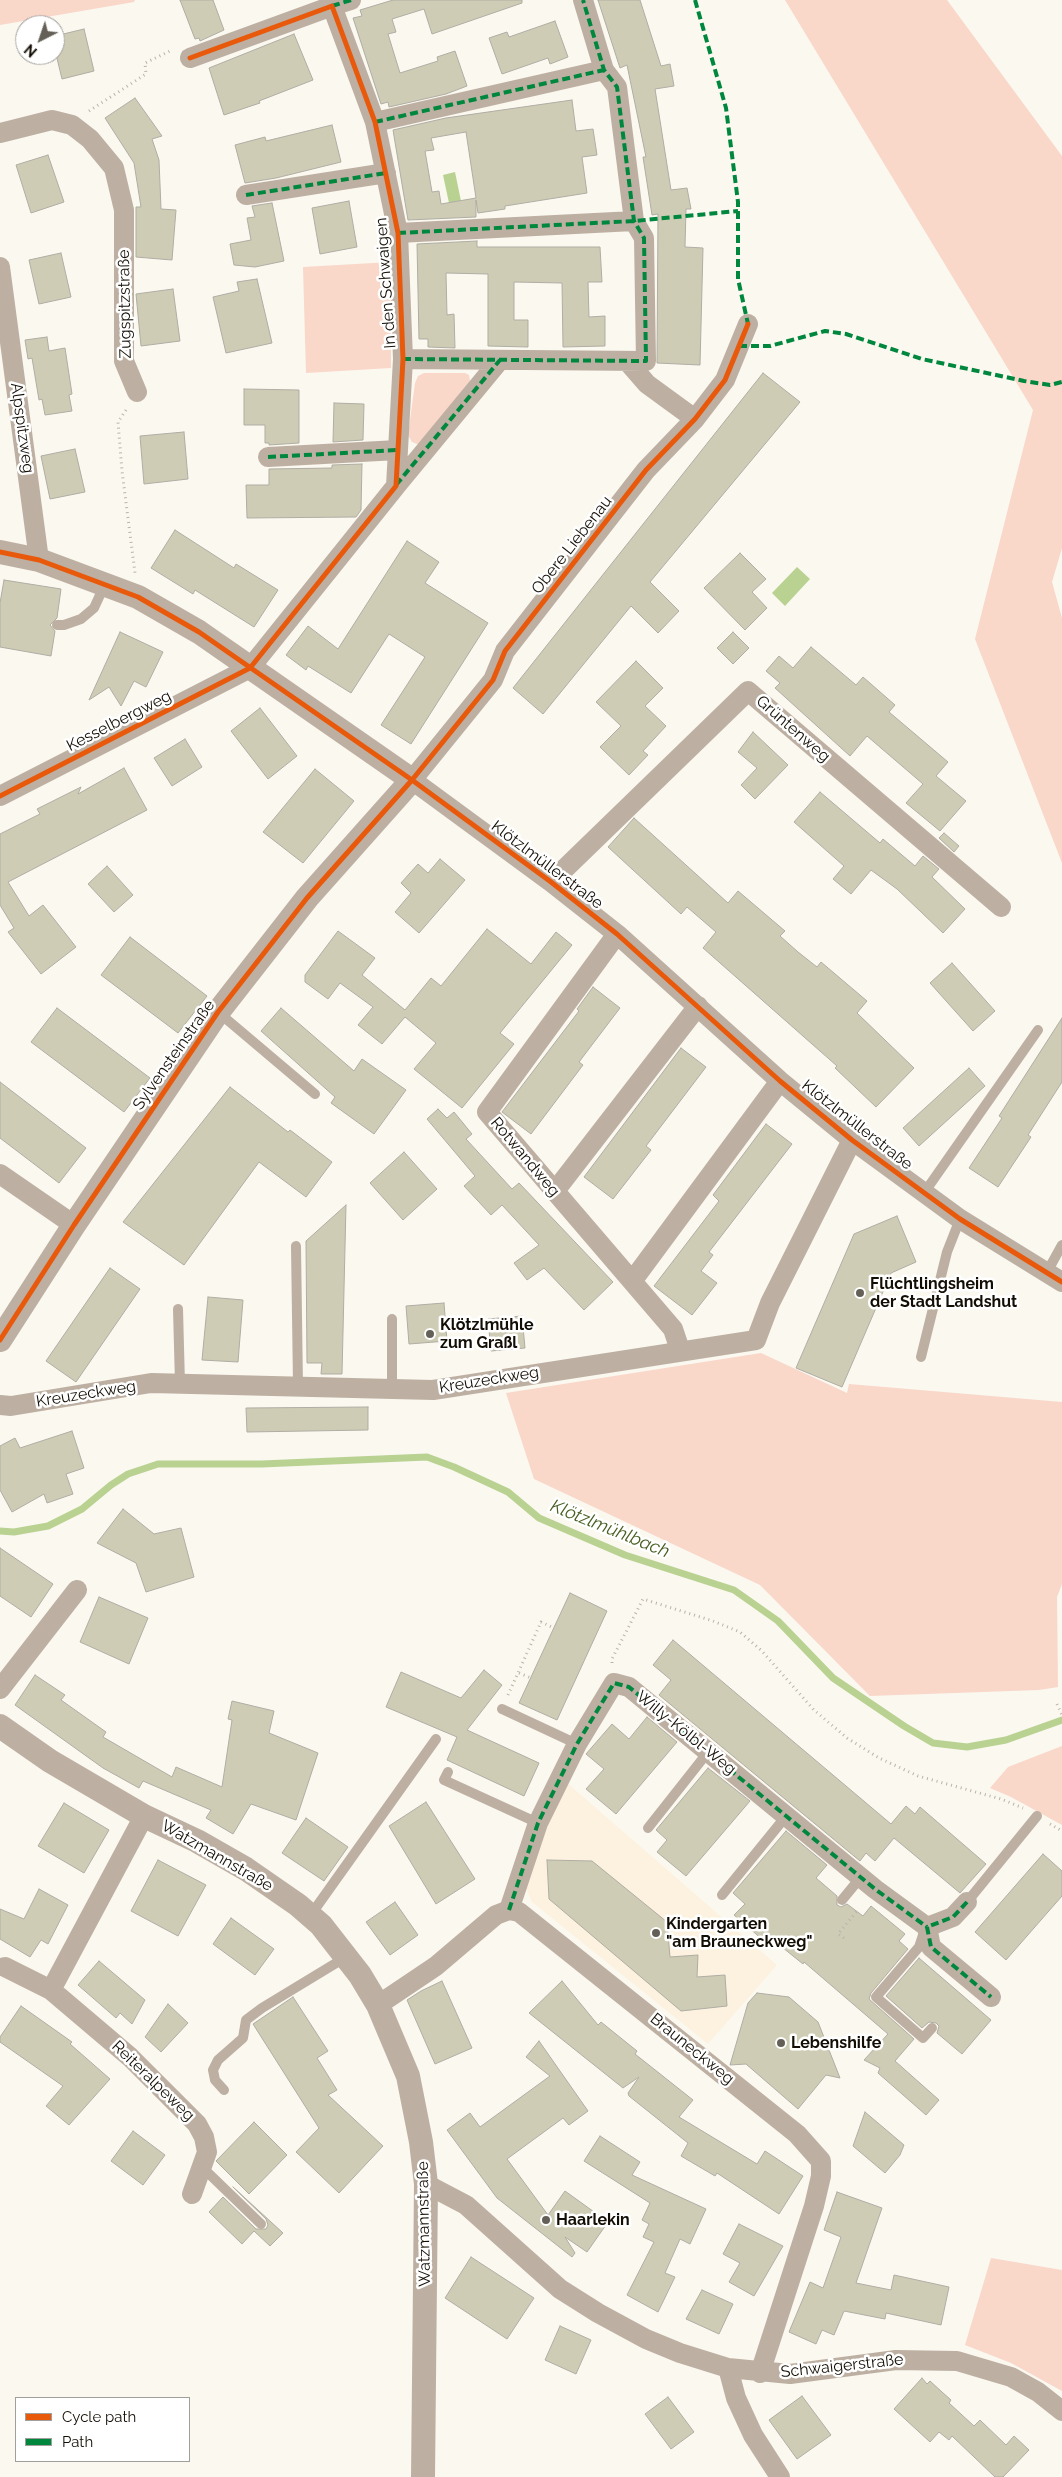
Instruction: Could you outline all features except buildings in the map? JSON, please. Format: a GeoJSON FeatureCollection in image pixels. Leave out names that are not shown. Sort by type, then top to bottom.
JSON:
{"type":"FeatureCollection","features":[{"type":"Feature","properties":{"kind":"street"},"geometry":{"type":"LineString","coordinates":[[190,58],[352,0]]}},
{"type":"Feature","properties":{"kind":"street","name":"In den Schwaigen"},"geometry":{"type":"LineString","coordinates":[[404,359],[646,361],[644,238],[634,221],[617,87],[604,70],[582,0]]}},
{"type":"Feature","properties":{"kind":"street","name":"In den Schwaigen"},"geometry":{"type":"LineString","coordinates":[[332,6],[375,122],[398,233],[404,359],[396,486]]}},
{"type":"Feature","properties":{"kind":"street"},"geometry":{"type":"LineString","coordinates":[[375,122],[604,70]]}},
{"type":"Feature","properties":{"kind":"street","name":"Zugspitzstraße"},"geometry":{"type":"LineString","coordinates":[[0,133],[52,120],[72,125],[90,139],[114,168],[124,210],[124,361],[138,392]]}},
{"type":"Feature","properties":{"kind":"street"},"geometry":{"type":"LineString","coordinates":[[246,195],[386,174]]}},
{"type":"Feature","properties":{"kind":"street","name":"In den Schwaigen"},"geometry":{"type":"LineString","coordinates":[[398,233],[634,221]]}},
{"type":"Feature","properties":{"kind":"street","name":"Alpspitzweg"},"geometry":{"type":"LineString","coordinates":[[0,267],[39,560]]}},
{"type":"Feature","properties":{"kind":"street","name":"Obere Liebenau"},"geometry":{"type":"LineString","coordinates":[[412,780],[493,680],[505,651],[646,470],[695,419],[725,380],[748,324]]}},
{"type":"Feature","properties":{"kind":"street"},"geometry":{"type":"LineString","coordinates":[[250,668],[500,360]]}},
{"type":"Feature","properties":{"kind":"street"},"geometry":{"type":"LineString","coordinates":[[627,361],[647,384],[695,419]]}},
{"type":"Feature","properties":{"kind":"street"},"geometry":{"type":"LineString","coordinates":[[268,457],[398,450]]}},
{"type":"Feature","properties":{"kind":"street","name":"Klötzlmüllerstraße"},"geometry":{"type":"LineString","coordinates":[[0,552],[39,560],[138,597],[199,632],[412,780],[552,882],[617,934],[780,1081],[852,1140],[960,1219],[1054,1278]]}},
{"type":"Feature","properties":{"kind":"street","name":"Kesselbergweg"},"geometry":{"type":"LineString","coordinates":[[0,796],[250,668]]}},
{"type":"Feature","properties":{"kind":"street","name":"Grüntenweg"},"geometry":{"type":"LineString","coordinates":[[552,882],[748,691],[1002,907]]}},
{"type":"Feature","properties":{"kind":"street","name":"Sylvensteinstraße"},"geometry":{"type":"LineString","coordinates":[[0,1340],[74,1225],[218,1012],[307,898],[412,780]]}},
{"type":"Feature","properties":{"kind":"street","name":"Rotwandweg"},"geometry":{"type":"LineString","coordinates":[[617,934],[487,1112],[554,1192],[633,1280],[673,1329],[680,1350]]}},
{"type":"Feature","properties":{"kind":"street"},"geometry":{"type":"LineString","coordinates":[[554,1192],[698,1006]]}},
{"type":"Feature","properties":{"kind":"street","name":"Klötzlmüllerstraße"},"geometry":{"type":"LineString","coordinates":[[633,1280],[780,1081]]}},
{"type":"Feature","properties":{"kind":"street","name":"Kreuzeckweg"},"geometry":{"type":"LineString","coordinates":[[0,1405],[12,1406],[152,1383],[433,1390],[680,1350],[756,1340],[770,1304],[852,1140]]}},
{"type":"Feature","properties":{"kind":"street"},"geometry":{"type":"LineString","coordinates":[[0,1174],[74,1225]]}},
{"type":"Feature","properties":{"kind":"street"},"geometry":{"type":"LineString","coordinates":[[0,1689],[77,1590]]}},
{"type":"Feature","properties":{"kind":"street"},"geometry":{"type":"LineString","coordinates":[[378,2005],[436,1966],[496,1915],[509,1910],[538,1823],[577,1744],[614,1683]]}},
{"type":"Feature","properties":{"kind":"street","name":"Willy-Kölbl-Weg"},"geometry":{"type":"LineString","coordinates":[[614,1683],[629,1687],[868,1883],[927,1927]]}},
{"type":"Feature","properties":{"kind":"street","name":"Watzmannstraße"},"geometry":{"type":"LineString","coordinates":[[0,1726],[50,1761],[144,1816],[197,1841],[246,1869],[310,1916],[320,1925],[360,1975],[378,2005],[408,2076],[421,2142],[426,2184],[426,2370],[423,2477]]}},
{"type":"Feature","properties":{"kind":"street"},"geometry":{"type":"LineString","coordinates":[[51,1990],[144,1816]]}},
{"type":"Feature","properties":{"kind":"street"},"geometry":{"type":"LineString","coordinates":[[968,1902],[953,1916],[927,1927],[931,1947],[991,1997]]}},
{"type":"Feature","properties":{"kind":"street","name":"Brauneckweg"},"geometry":{"type":"LineString","coordinates":[[509,1910],[518,1912],[528,1919],[712,2065],[797,2134],[821,2161],[822,2176],[814,2206],[760,2373]]}},
{"type":"Feature","properties":{"kind":"street","name":"Reiteralpeweg"},"geometry":{"type":"LineString","coordinates":[[2,1966],[51,1990],[130,2057],[197,2124],[204,2137],[207,2152],[192,2194]]}},
{"type":"Feature","properties":{"kind":"street","name":"Schwaigerstraße"},"geometry":{"type":"LineString","coordinates":[[426,2184],[466,2205],[560,2289],[598,2313],[646,2339],[680,2353],[728,2368],[760,2373],[790,2374],[818,2372],[896,2360],[957,2361],[1011,2376],[1038,2392],[1062,2411]]}},
{"type":"Feature","properties":{"kind":"street"},"geometry":{"type":"LineString","coordinates":[[728,2368],[736,2398],[753,2435],[780,2477]]}},
{"type":"Feature","properties":{"kind":"lane"},"geometry":{"type":"LineString","coordinates":[[57,624],[64,625],[81,619],[94,608],[104,584]]}},
{"type":"Feature","properties":{"kind":"lane"},"geometry":{"type":"LineString","coordinates":[[218,1012],[315,1094]]}},
{"type":"Feature","properties":{"kind":"lane"},"geometry":{"type":"LineString","coordinates":[[924,1194],[1038,1030]]}},
{"type":"Feature","properties":{"kind":"lane"},"geometry":{"type":"LineString","coordinates":[[921,1357],[947,1252],[960,1219]]}},
{"type":"Feature","properties":{"kind":"lane"},"geometry":{"type":"LineString","coordinates":[[1054,1278],[1062,1245]]}},
{"type":"Feature","properties":{"kind":"lane"},"geometry":{"type":"LineString","coordinates":[[296,1246],[298,1386]]}},
{"type":"Feature","properties":{"kind":"lane"},"geometry":{"type":"LineString","coordinates":[[178,1309],[180,1384]]}},
{"type":"Feature","properties":{"kind":"lane"},"geometry":{"type":"LineString","coordinates":[[392,1319],[392,1389]]}},
{"type":"Feature","properties":{"kind":"lane"},"geometry":{"type":"LineString","coordinates":[[502,1709],[577,1744]]}},
{"type":"Feature","properties":{"kind":"lane"},"geometry":{"type":"LineString","coordinates":[[310,1916],[436,1739]]}},
{"type":"Feature","properties":{"kind":"lane"},"geometry":{"type":"LineString","coordinates":[[648,1828],[708,1752]]}},
{"type":"Feature","properties":{"kind":"lane"},"geometry":{"type":"LineString","coordinates":[[448,1772],[444,1780],[538,1823]]}},
{"type":"Feature","properties":{"kind":"lane"},"geometry":{"type":"LineString","coordinates":[[722,1895],[787,1815]]}},
{"type":"Feature","properties":{"kind":"lane"},"geometry":{"type":"LineString","coordinates":[[968,1902],[1037,1816]]}},
{"type":"Feature","properties":{"kind":"lane"},"geometry":{"type":"LineString","coordinates":[[842,1900],[868,1883]]}},
{"type":"Feature","properties":{"kind":"lane"},"geometry":{"type":"LineString","coordinates":[[927,1927],[918,1947],[876,1996],[923,2038],[932,2028]]}},
{"type":"Feature","properties":{"kind":"lane"},"geometry":{"type":"LineString","coordinates":[[224,2090],[215,2080],[213,2070],[218,2060],[243,2038],[246,2020],[262,2008],[346,1957]]}},
{"type":"Feature","properties":{"kind":"lane"},"geometry":{"type":"LineString","coordinates":[[202,2167],[261,2224]]}},
{"type":"Feature","properties":{"kind":"path"},"geometry":{"type":"LineString","coordinates":[[72,125],[80,116],[146,74],[145,63],[173,49],[190,58]]}},
{"type":"Feature","properties":{"kind":"path"},"geometry":{"type":"LineString","coordinates":[[138,392],[118,422],[122,471],[138,597]]}},
{"type":"Feature","properties":{"kind":"path"},"geometry":{"type":"LineString","coordinates":[[614,1683],[612,1659],[643,1598],[740,1632],[762,1651],[814,1710],[847,1738],[879,1758],[918,1776],[1001,1799],[1037,1816],[1062,1831]]}},
{"type":"Feature","properties":{"kind":"path"},"geometry":{"type":"LineString","coordinates":[[502,1709],[541,1622],[554,1628]]}},
{"type":"Feature","properties":{"kind":"path"},"geometry":{"type":"LineString","coordinates":[[518,1673],[531,1678]]}},
{"type":"Feature","properties":{"kind":"path"},"geometry":{"type":"LineString","coordinates":[[1057,1704],[1062,1715]]}},
{"type":"Feature","properties":{"kind":"path"},"geometry":{"type":"LineString","coordinates":[[844,1938],[838,1934],[868,1883]]}},
{"type":"Feature","properties":{"kind":"shaded area"},"geometry":{"type":"Polygon","coordinates":[[[0,0],[135,0],[134,2],[58,15],[15,15],[15,22],[0,25],[0,0]]]}},
{"type":"Feature","properties":{"kind":"shaded area"},"geometry":{"type":"Polygon","coordinates":[[[785,0],[947,0],[1062,156],[1062,548],[1052,582],[1062,618],[1062,863],[975,639],[1033,410],[785,0]]]}},
{"type":"Feature","properties":{"kind":"shaded area"},"geometry":{"type":"Polygon","coordinates":[[[455,172],[461,201],[449,203],[443,175],[455,172]]]}},
{"type":"Feature","properties":{"kind":"shaded area"},"geometry":{"type":"Polygon","coordinates":[[[391,262],[391,368],[306,373],[303,267],[391,262]]]}},
{"type":"Feature","properties":{"kind":"shaded area"},"geometry":{"type":"Polygon","coordinates":[[[424,373],[465,373],[469,375],[470,381],[420,444],[417,444],[412,442],[408,435],[415,383],[418,376],[424,373]]]}},
{"type":"Feature","properties":{"kind":"shaded area"},"geometry":{"type":"Polygon","coordinates":[[[797,567],[810,579],[785,606],[772,593],[797,567]]]}},
{"type":"Feature","properties":{"kind":"shaded area"},"geometry":{"type":"Polygon","coordinates":[[[761,1353],[847,1393],[849,1384],[1062,1402],[1062,1584],[1057,1597],[1058,1687],[1039,1690],[870,1696],[760,1585],[534,1479],[506,1393],[761,1353]]]}},
{"type":"Feature","properties":{"kind":"shaded area"},"geometry":{"type":"Polygon","coordinates":[[[1062,1746],[1062,1825],[1011,1797],[990,1788],[1008,1767],[1062,1746]]]}},
{"type":"Feature","properties":{"kind":"shaded area","name":"Kindergarten \"am Brauneckweg\""},"geometry":{"type":"Polygon","coordinates":[[[566,1782],[777,1965],[708,2044],[532,1902],[524,1883],[566,1782]]]}},
{"type":"Feature","properties":{"kind":"shaded area"},"geometry":{"type":"Polygon","coordinates":[[[991,2258],[1062,2270],[1062,2391],[1011,2363],[965,2345],[991,2258]]]}},
{"type":"Feature","properties":{"kind":"waterway","name":"Klötzlmühlbach"},"geometry":{"type":"LineString","coordinates":[[0,1531],[14,1532],[48,1526],[82,1509],[111,1485],[128,1474],[158,1464],[262,1464],[427,1457],[454,1467],[508,1492],[539,1518],[625,1555],[734,1590],[778,1621],[833,1678],[904,1726],[933,1743],[967,1747],[1006,1740],[1062,1720]]}},
{"type":"Feature","properties":{"kind":"marked path"},"geometry":{"type":"LineString","coordinates":[[332,6],[351,0]]}},
{"type":"Feature","properties":{"kind":"marked path"},"geometry":{"type":"LineString","coordinates":[[403,359],[646,361],[644,238],[634,221],[617,87],[604,70],[583,0]]}},
{"type":"Feature","properties":{"kind":"marked path"},"geometry":{"type":"LineString","coordinates":[[695,0],[726,108],[738,202],[738,279],[748,324]]}},
{"type":"Feature","properties":{"kind":"marked path"},"geometry":{"type":"LineString","coordinates":[[375,122],[604,70]]}},
{"type":"Feature","properties":{"kind":"marked path"},"geometry":{"type":"LineString","coordinates":[[246,195],[386,173]]}},
{"type":"Feature","properties":{"kind":"marked path"},"geometry":{"type":"LineString","coordinates":[[398,233],[634,221],[738,211]]}},
{"type":"Feature","properties":{"kind":"marked path"},"geometry":{"type":"LineString","coordinates":[[739,346],[770,346],[825,331],[846,334],[922,359],[1024,381],[1050,385],[1062,382]]}},
{"type":"Feature","properties":{"kind":"marked path"},"geometry":{"type":"LineString","coordinates":[[396,485],[500,360]]}},
{"type":"Feature","properties":{"kind":"marked path"},"geometry":{"type":"LineString","coordinates":[[268,457],[398,450]]}},
{"type":"Feature","properties":{"kind":"marked path"},"geometry":{"type":"LineString","coordinates":[[509,1910],[538,1823],[577,1744],[614,1683],[629,1687],[875,1889],[927,1927]]}},
{"type":"Feature","properties":{"kind":"marked path"},"geometry":{"type":"LineString","coordinates":[[967,1902],[953,1917],[927,1927],[931,1947],[991,1997]]}},
{"type":"Feature","properties":{"kind":"cycle path"},"geometry":{"type":"LineString","coordinates":[[0,796],[250,668],[396,486],[403,359],[398,233],[375,122],[332,6],[190,58]]}},
{"type":"Feature","properties":{"kind":"cycle path"},"geometry":{"type":"LineString","coordinates":[[0,1340],[74,1225],[218,1012],[307,898],[412,780],[493,680],[505,651],[646,470],[695,419],[725,380],[748,324]]}},
{"type":"Feature","properties":{"kind":"cycle path"},"geometry":{"type":"LineString","coordinates":[[0,552],[39,560],[138,597],[199,632],[412,780],[551,882],[617,934],[780,1081],[852,1140],[960,1219],[1062,1282]]}},
{"type":"Feature","properties":{"kind":"place","name":"Flüchtlingsheim der Stadt Landshut"},"geometry":{"type":"Point","coordinates":[860,1293]}},
{"type":"Feature","properties":{"kind":"place","name":"Klötzlmühle zum Graßl"},"geometry":{"type":"Point","coordinates":[430,1334]}},
{"type":"Feature","properties":{"kind":"place","name":"Kindergarten \"am Brauneckweg\""},"geometry":{"type":"Point","coordinates":[656,1933]}},
{"type":"Feature","properties":{"kind":"place","name":"Lebenshilfe"},"geometry":{"type":"Point","coordinates":[781,2043]}},
{"type":"Feature","properties":{"kind":"place","name":"Haarlekin"},"geometry":{"type":"Point","coordinates":[546,2220]}}]}
